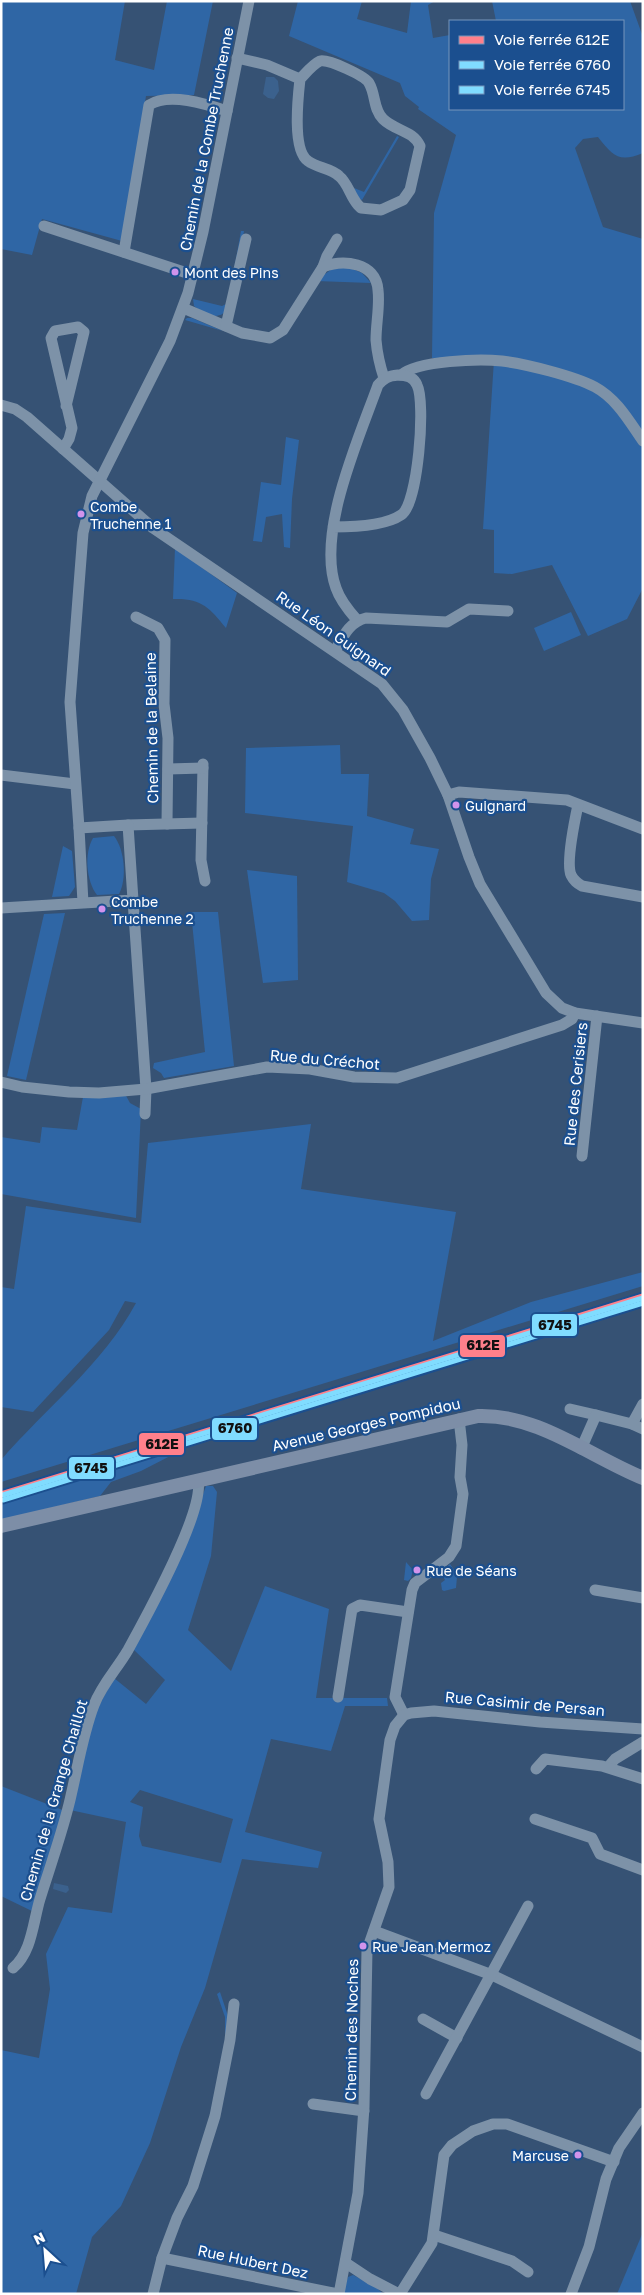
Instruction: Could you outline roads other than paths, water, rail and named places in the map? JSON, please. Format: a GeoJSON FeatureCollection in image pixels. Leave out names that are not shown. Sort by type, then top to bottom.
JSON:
{"type":"FeatureCollection","features":[{"type":"Feature","properties":{"kind":"main road","name":"Avenue Georges Pompidou"},"geometry":{"type":"LineString","coordinates":[[1,1526],[459,1419],[487,1415],[520,1420],[541,1428],[643,1478]]}},
{"type":"Feature","properties":{"kind":"street","name":"Chemin de la Combe Truchenne"},"geometry":{"type":"LineString","coordinates":[[83,903],[70,702],[80,549],[92,496],[184,308],[194,275],[249,1]]}},
{"type":"Feature","properties":{"kind":"street"},"geometry":{"type":"LineString","coordinates":[[237,58],[267,65],[300,79]]}},
{"type":"Feature","properties":{"kind":"street"},"geometry":{"type":"LineString","coordinates":[[324,61],[364,77],[369,83],[381,118],[388,124],[412,135],[420,146],[410,190],[403,200],[381,210],[361,208],[338,174],[312,164],[304,158],[298,142],[300,79],[319,62],[324,61]]}},
{"type":"Feature","properties":{"kind":"street"},"geometry":{"type":"LineString","coordinates":[[124,252],[149,105],[156,101],[195,101],[227,111]]}},
{"type":"Feature","properties":{"kind":"street"},"geometry":{"type":"LineString","coordinates":[[44,226],[194,275]]}},
{"type":"Feature","properties":{"kind":"street"},"geometry":{"type":"LineString","coordinates":[[226,326],[246,239]]}},
{"type":"Feature","properties":{"kind":"street"},"geometry":{"type":"LineString","coordinates":[[184,308],[242,333],[265,338],[275,336],[283,330],[323,267],[337,239]]}},
{"type":"Feature","properties":{"kind":"street"},"geometry":{"type":"LineString","coordinates":[[323,267],[342,262],[352,263],[363,267],[376,282],[379,291],[377,346],[384,378]]}},
{"type":"Feature","properties":{"kind":"street"},"geometry":{"type":"LineString","coordinates":[[63,449],[68,443],[72,432],[66,406],[51,338],[55,332],[78,326],[84,332],[66,406]]}},
{"type":"Feature","properties":{"kind":"street"},"geometry":{"type":"LineString","coordinates":[[357,620],[340,597],[333,580],[333,527],[343,482],[378,385],[384,378],[401,375],[405,371],[435,362],[502,361],[563,376],[594,387],[623,411],[643,441]]}},
{"type":"Feature","properties":{"kind":"street"},"geometry":{"type":"LineString","coordinates":[[333,527],[360,526],[402,515],[408,509],[413,496],[420,438],[420,393],[415,382],[401,375]]}},
{"type":"Feature","properties":{"kind":"street","name":"Rue Léon Guignard"},"geometry":{"type":"LineString","coordinates":[[1,405],[21,413],[153,528],[373,677],[396,701],[422,743],[448,795],[469,858],[480,884],[546,994],[562,1008],[575,1013],[643,1023]]}},
{"type":"Feature","properties":{"kind":"street"},"geometry":{"type":"LineString","coordinates":[[335,650],[357,620],[366,618],[447,622],[470,609],[508,611]]}},
{"type":"Feature","properties":{"kind":"street","name":"Chemin de la Belaine"},"geometry":{"type":"LineString","coordinates":[[136,618],[155,626],[162,633],[165,640],[164,704],[168,738],[167,824]]}},
{"type":"Feature","properties":{"kind":"street"},"geometry":{"type":"LineString","coordinates":[[168,769],[203,766],[201,860],[205,881]]}},
{"type":"Feature","properties":{"kind":"street"},"geometry":{"type":"LineString","coordinates":[[1,775],[75,784]]}},
{"type":"Feature","properties":{"kind":"street"},"geometry":{"type":"LineString","coordinates":[[448,795],[459,792],[567,800],[643,829]]}},
{"type":"Feature","properties":{"kind":"street"},"geometry":{"type":"LineString","coordinates":[[578,805],[570,870],[575,882],[582,886],[643,897]]}},
{"type":"Feature","properties":{"kind":"street"},"geometry":{"type":"LineString","coordinates":[[79,828],[202,823]]}},
{"type":"Feature","properties":{"kind":"street"},"geometry":{"type":"LineString","coordinates":[[128,825],[146,1089],[145,1114]]}},
{"type":"Feature","properties":{"kind":"street"},"geometry":{"type":"LineString","coordinates":[[1,908],[134,900]]}},
{"type":"Feature","properties":{"kind":"street","name":"Rue du Créchot"},"geometry":{"type":"LineString","coordinates":[[1,1082],[22,1087],[69,1092],[99,1092],[146,1089],[267,1068],[310,1069],[354,1077],[398,1078],[562,1024],[572,1019],[575,1013]]}},
{"type":"Feature","properties":{"kind":"street","name":"Rue des Cerisiers"},"geometry":{"type":"LineString","coordinates":[[582,1156],[597,1016]]}},
{"type":"Feature","properties":{"kind":"street"},"geometry":{"type":"LineString","coordinates":[[570,1408],[638,1426],[643,1404]]}},
{"type":"Feature","properties":{"kind":"street"},"geometry":{"type":"LineString","coordinates":[[581,1449],[596,1415]]}},
{"type":"Feature","properties":{"kind":"street"},"geometry":{"type":"LineString","coordinates":[[404,1715],[395,1697],[408,1612],[415,1583],[449,1557],[456,1546],[463,1494],[460,1477],[462,1444],[459,1419]]}},
{"type":"Feature","properties":{"kind":"street","name":"Chemin de la Grange Chaillot"},"geometry":{"type":"LineString","coordinates":[[13,1968],[22,1959],[28,1946],[40,1899],[63,1828],[94,1706],[104,1685],[140,1628],[180,1547],[198,1503],[198,1480]]}},
{"type":"Feature","properties":{"kind":"street"},"geometry":{"type":"LineString","coordinates":[[596,1590],[643,1598]]}},
{"type":"Feature","properties":{"kind":"street"},"geometry":{"type":"LineString","coordinates":[[338,1697],[352,1609],[360,1604],[408,1612]]}},
{"type":"Feature","properties":{"kind":"street","name":"Rue Casimir de Persan"},"geometry":{"type":"LineString","coordinates":[[404,1715],[416,1711],[434,1711],[540,1722],[643,1729]]}},
{"type":"Feature","properties":{"kind":"street","name":"Chemin des Noches"},"geometry":{"type":"LineString","coordinates":[[338,2294],[346,2263],[358,2193],[364,2111],[367,1950],[368,1942],[374,1931],[387,1894],[389,1879],[388,1862],[379,1825],[382,1781],[392,1732],[404,1715]]}},
{"type":"Feature","properties":{"kind":"street"},"geometry":{"type":"LineString","coordinates":[[608,1767],[614,1759],[643,1742]]}},
{"type":"Feature","properties":{"kind":"street"},"geometry":{"type":"LineString","coordinates":[[536,1769],[545,1759],[572,1761],[608,1767],[643,1779]]}},
{"type":"Feature","properties":{"kind":"street"},"geometry":{"type":"LineString","coordinates":[[535,1818],[592,1838],[600,1854],[643,1870]]}},
{"type":"Feature","properties":{"kind":"street"},"geometry":{"type":"LineString","coordinates":[[426,2094],[528,1906]]}},
{"type":"Feature","properties":{"kind":"street"},"geometry":{"type":"LineString","coordinates":[[374,1931],[492,1974],[643,2047]]}},
{"type":"Feature","properties":{"kind":"street"},"geometry":{"type":"LineString","coordinates":[[153,2294],[162,2258],[177,2218],[193,2186],[215,2116],[231,2035],[234,2004]]}},
{"type":"Feature","properties":{"kind":"street"},"geometry":{"type":"LineString","coordinates":[[423,2019],[457,2038]]}},
{"type":"Feature","properties":{"kind":"street"},"geometry":{"type":"LineString","coordinates":[[313,2104],[364,2111]]}},
{"type":"Feature","properties":{"kind":"street"},"geometry":{"type":"LineString","coordinates":[[571,2294],[589,2247],[600,2210],[602,2194],[619,2148],[643,2112]]}},
{"type":"Feature","properties":{"kind":"street"},"geometry":{"type":"LineString","coordinates":[[346,2263],[370,2279],[400,2294],[428,2251],[434,2235],[444,2156],[459,2140],[483,2127],[500,2123],[512,2125],[614,2162]]}},
{"type":"Feature","properties":{"kind":"street"},"geometry":{"type":"LineString","coordinates":[[434,2235],[512,2261],[528,2272]]}},
{"type":"Feature","properties":{"kind":"street","name":"Rue Hubert Dez"},"geometry":{"type":"LineString","coordinates":[[162,2258],[338,2294]]}},
{"type":"Feature","properties":{"kind":"rail line","name":"612E"},"geometry":{"type":"LineString","coordinates":[[1,1494],[643,1296]]}},
{"type":"Feature","properties":{"kind":"rail line","name":"6745"},"geometry":{"type":"LineString","coordinates":[[3,1495],[643,1298]]}},
{"type":"Feature","properties":{"kind":"rail line","name":"6760"},"geometry":{"type":"LineString","coordinates":[[3,1500],[643,1303]]}},
{"type":"Feature","properties":{"kind":"place","name":"Mont des Pins"},"geometry":{"type":"Point","coordinates":[175,272]}},
{"type":"Feature","properties":{"kind":"place","name":"Combe Truchenne 1"},"geometry":{"type":"Point","coordinates":[81,514]}},
{"type":"Feature","properties":{"kind":"place","name":"Guignard"},"geometry":{"type":"Point","coordinates":[456,805]}},
{"type":"Feature","properties":{"kind":"place","name":"Combe Truchenne 2"},"geometry":{"type":"Point","coordinates":[102,909]}},
{"type":"Feature","properties":{"kind":"place","name":"Rue de Séans"},"geometry":{"type":"Point","coordinates":[417,1570]}},
{"type":"Feature","properties":{"kind":"place","name":"Rue Jean Mermoz"},"geometry":{"type":"Point","coordinates":[363,1946]}},
{"type":"Feature","properties":{"kind":"place","name":"Marcuse"},"geometry":{"type":"Point","coordinates":[578,2155]}}]}
